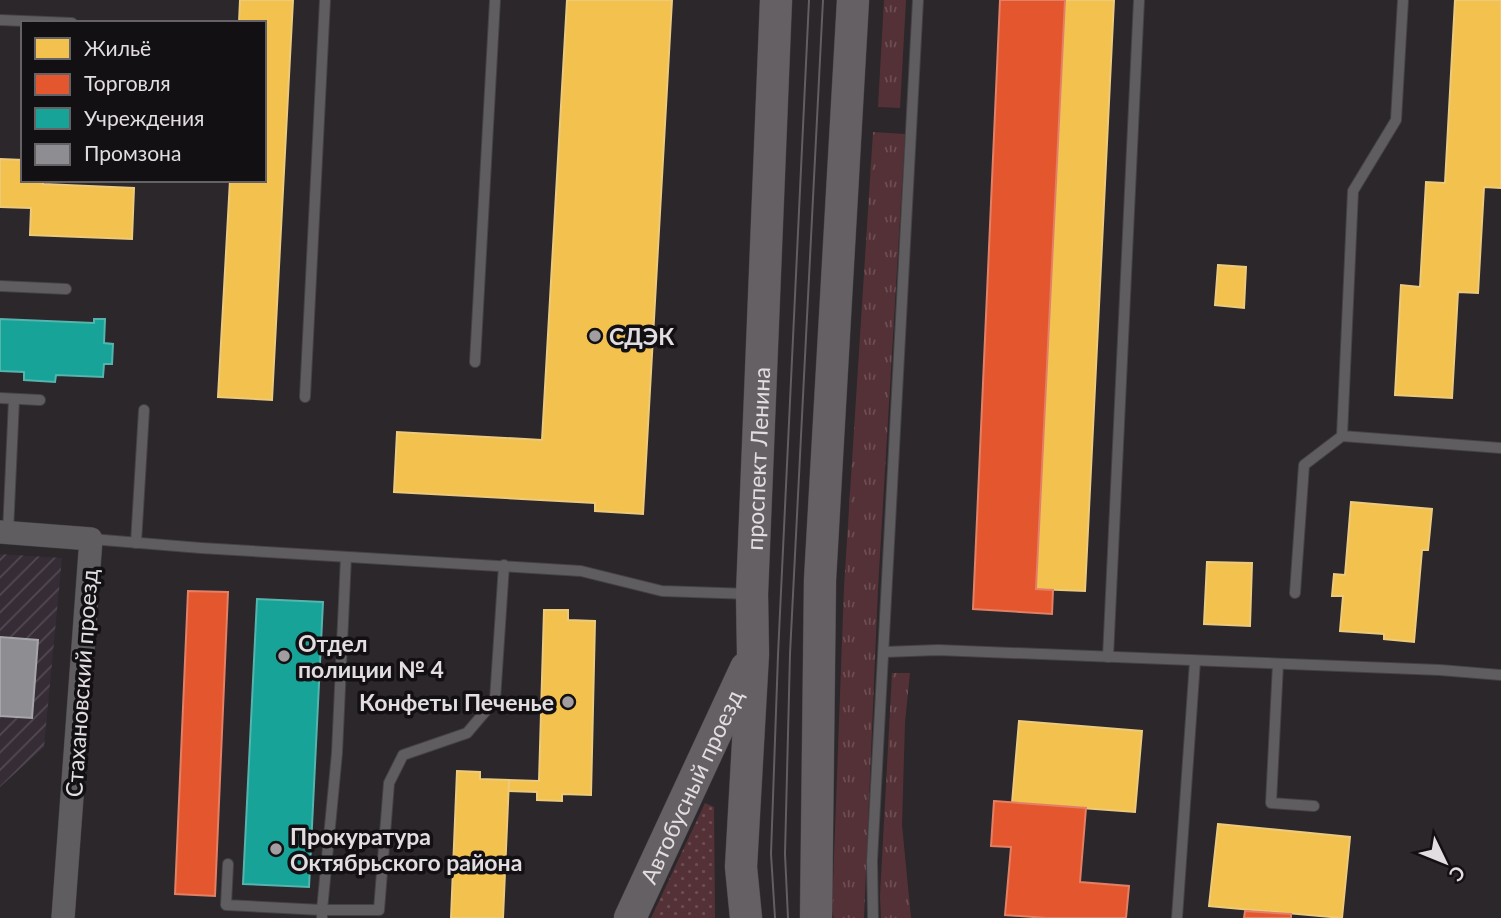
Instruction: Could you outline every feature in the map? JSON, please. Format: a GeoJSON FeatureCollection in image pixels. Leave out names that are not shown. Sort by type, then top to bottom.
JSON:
{"type":"FeatureCollection","features":[{"type":"Feature","properties":{"kind":"main road","name":"проспект Ленина"},"geometry":{"type":"LineString","coordinates":[[746,918],[741,867],[753,654],[752,594],[776,0]]}},
{"type":"Feature","properties":{"kind":"main road"},"geometry":{"type":"LineString","coordinates":[[816,918],[820,580],[853,0]]}},
{"type":"Feature","properties":{"kind":"main road","name":"Автобусный проезд"},"geometry":{"type":"LineString","coordinates":[[629,918],[753,654]]}},
{"type":"Feature","properties":{"kind":"street","name":"Стахановский проезд"},"geometry":{"type":"LineString","coordinates":[[4,532],[91,539],[64,918]]}},
{"type":"Feature","properties":{"kind":"lane"},"geometry":{"type":"LineString","coordinates":[[305,397],[326,0]]}},
{"type":"Feature","properties":{"kind":"lane"},"geometry":{"type":"LineString","coordinates":[[475,362],[495,0]]}},
{"type":"Feature","properties":{"kind":"lane"},"geometry":{"type":"LineString","coordinates":[[873,918],[872,861],[918,0]]}},
{"type":"Feature","properties":{"kind":"lane"},"geometry":{"type":"LineString","coordinates":[[1108,657],[1139,0]]}},
{"type":"Feature","properties":{"kind":"lane"},"geometry":{"type":"LineString","coordinates":[[1342,436],[1353,191],[1396,120],[1403,0]]}},
{"type":"Feature","properties":{"kind":"lane"},"geometry":{"type":"LineString","coordinates":[[0,20],[24,21]]}},
{"type":"Feature","properties":{"kind":"lane"},"geometry":{"type":"LineString","coordinates":[[0,286],[66,289]]}},
{"type":"Feature","properties":{"kind":"lane"},"geometry":{"type":"LineString","coordinates":[[0,398],[40,400]]}},
{"type":"Feature","properties":{"kind":"lane"},"geometry":{"type":"LineString","coordinates":[[4,532],[14,399]]}},
{"type":"Feature","properties":{"kind":"lane"},"geometry":{"type":"LineString","coordinates":[[136,543],[144,410]]}},
{"type":"Feature","properties":{"kind":"lane"},"geometry":{"type":"LineString","coordinates":[[1295,593],[1304,465],[1342,436],[1501,448]]}},
{"type":"Feature","properties":{"kind":"lane"},"geometry":{"type":"LineString","coordinates":[[91,539],[580,571],[662,591],[752,594]]}},
{"type":"Feature","properties":{"kind":"lane"},"geometry":{"type":"LineString","coordinates":[[322,914],[337,753],[346,556]]}},
{"type":"Feature","properties":{"kind":"lane"},"geometry":{"type":"LineString","coordinates":[[228,864],[226,905],[322,914],[379,911],[389,783],[403,755],[467,733],[495,700],[504,565]]}},
{"type":"Feature","properties":{"kind":"lane"},"geometry":{"type":"LineString","coordinates":[[884,652],[938,650],[1501,675]]}},
{"type":"Feature","properties":{"kind":"lane"},"geometry":{"type":"LineString","coordinates":[[1177,918],[1195,661]]}},
{"type":"Feature","properties":{"kind":"lane"},"geometry":{"type":"LineString","coordinates":[[1278,664],[1271,803],[1314,806]]}},
{"type":"Feature","properties":{"kind":"shaded area"},"geometry":{"type":"Polygon","coordinates":[[[0,554],[62,558],[44,747],[0,787],[0,554]]]}},
{"type":"Feature","properties":{"kind":"green space"},"geometry":{"type":"Polygon","coordinates":[[[884,0],[906,0],[900,108],[878,107],[884,0]]]}},
{"type":"Feature","properties":{"kind":"green space"},"geometry":{"type":"Polygon","coordinates":[[[873,132],[905,134],[878,588],[864,918],[834,918],[832,911],[844,587],[873,132]]]}},
{"type":"Feature","properties":{"kind":"green space"},"geometry":{"type":"Polygon","coordinates":[[[892,673],[910,673],[905,722],[902,825],[911,918],[881,918],[892,673]]]}},
{"type":"Feature","properties":{"kind":"green space"},"geometry":{"type":"Polygon","coordinates":[[[705,803],[714,807],[715,918],[651,918],[705,803]]]}},
{"type":"Feature","properties":{"kind":"building: Жильё"},"geometry":{"type":"Polygon","coordinates":[[[240,0],[293,0],[272,400],[218,397],[230,182],[266,182],[266,21],[239,21],[240,0]]]}},
{"type":"Feature","properties":{"kind":"building: Жильё"},"geometry":{"type":"Polygon","coordinates":[[[567,0],[672,0],[643,514],[595,511],[595,503],[394,492],[397,432],[542,440],[567,0]]]}},
{"type":"Feature","properties":{"kind":"building: Жильё"},"geometry":{"type":"Polygon","coordinates":[[[1065,0],[1114,0],[1085,591],[1036,589],[1065,0]]]}},
{"type":"Feature","properties":{"kind":"building: Жильё"},"geometry":{"type":"Polygon","coordinates":[[[1455,0],[1501,0],[1501,188],[1484,187],[1478,293],[1458,292],[1452,398],[1395,395],[1401,285],[1420,287],[1426,182],[1445,183],[1455,0]]]}},
{"type":"Feature","properties":{"kind":"building: Жильё"},"geometry":{"type":"Polygon","coordinates":[[[0,159],[21,160],[21,182],[134,188],[132,239],[30,235],[31,208],[0,207],[0,159]]]}},
{"type":"Feature","properties":{"kind":"building: Жильё"},"geometry":{"type":"Polygon","coordinates":[[[1218,265],[1246,267],[1244,308],[1215,305],[1218,265]]]}},
{"type":"Feature","properties":{"kind":"building: Жильё"},"geometry":{"type":"Polygon","coordinates":[[[1351,502],[1432,509],[1428,550],[1422,550],[1414,642],[1384,639],[1384,634],[1340,631],[1343,596],[1332,596],[1334,574],[1345,575],[1351,502]]]}},
{"type":"Feature","properties":{"kind":"building: Жильё"},"geometry":{"type":"Polygon","coordinates":[[[1207,562],[1252,563],[1250,626],[1204,624],[1207,562]]]}},
{"type":"Feature","properties":{"kind":"building: Жильё"},"geometry":{"type":"Polygon","coordinates":[[[544,610],[568,610],[568,620],[595,621],[591,795],[562,794],[562,801],[537,800],[537,792],[508,791],[509,780],[539,781],[544,610]]]}},
{"type":"Feature","properties":{"kind":"building: Жильё"},"geometry":{"type":"Polygon","coordinates":[[[1019,721],[1142,731],[1135,812],[1012,803],[1019,721]]]}},
{"type":"Feature","properties":{"kind":"building: Жильё"},"geometry":{"type":"Polygon","coordinates":[[[457,771],[480,772],[480,779],[509,780],[503,918],[451,918],[457,771]]]}},
{"type":"Feature","properties":{"kind":"building: Жильё"},"geometry":{"type":"Polygon","coordinates":[[[1218,824],[1350,837],[1342,918],[1209,906],[1218,824]]]}},
{"type":"Feature","properties":{"kind":"building: Торговля"},"geometry":{"type":"Polygon","coordinates":[[[1000,0],[1065,0],[1036,589],[1053,590],[1052,614],[973,609],[1000,0]]]}},
{"type":"Feature","properties":{"kind":"building: Торговля"},"geometry":{"type":"Polygon","coordinates":[[[188,591],[228,592],[215,896],[175,894],[188,591]]]}},
{"type":"Feature","properties":{"kind":"building: Торговля"},"geometry":{"type":"Polygon","coordinates":[[[994,801],[1086,808],[1080,882],[1129,886],[1126,918],[1005,915],[1011,847],[991,846],[994,801]]]}},
{"type":"Feature","properties":{"kind":"building: Торговля"},"geometry":{"type":"Polygon","coordinates":[[[1245,911],[1291,914],[1291,918],[1244,918],[1245,911]]]}},
{"type":"Feature","properties":{"kind":"building: Учреждения"},"geometry":{"type":"Polygon","coordinates":[[[0,319],[94,323],[94,319],[105,319],[104,343],[113,344],[112,364],[104,364],[103,377],[56,375],[55,382],[24,380],[24,372],[0,371],[0,319]]]}},
{"type":"Feature","properties":{"kind":"building: Учреждения"},"geometry":{"type":"Polygon","coordinates":[[[257,599],[323,602],[309,887],[243,884],[257,599]]]}},
{"type":"Feature","properties":{"kind":"building: Промзона"},"geometry":{"type":"Polygon","coordinates":[[[0,637],[38,640],[32,718],[0,716],[0,637]]]}},
{"type":"Feature","properties":{"kind":"tram line"},"geometry":{"type":"LineString","coordinates":[[775,918],[771,854],[778,655],[809,0]]}},
{"type":"Feature","properties":{"kind":"tram line"},"geometry":{"type":"LineString","coordinates":[[788,918],[785,854],[790,654],[823,0]]}},
{"type":"Feature","properties":{"kind":"place","name":"СДЭК"},"geometry":{"type":"Point","coordinates":[595,336]}},
{"type":"Feature","properties":{"kind":"place","name":"Отдел полиции № 4"},"geometry":{"type":"Point","coordinates":[284,656]}},
{"type":"Feature","properties":{"kind":"place","name":"Конфеты Печенье"},"geometry":{"type":"Point","coordinates":[568,702]}},
{"type":"Feature","properties":{"kind":"place","name":"Прокуратура Октябрьского района"},"geometry":{"type":"Point","coordinates":[276,849]}}]}
